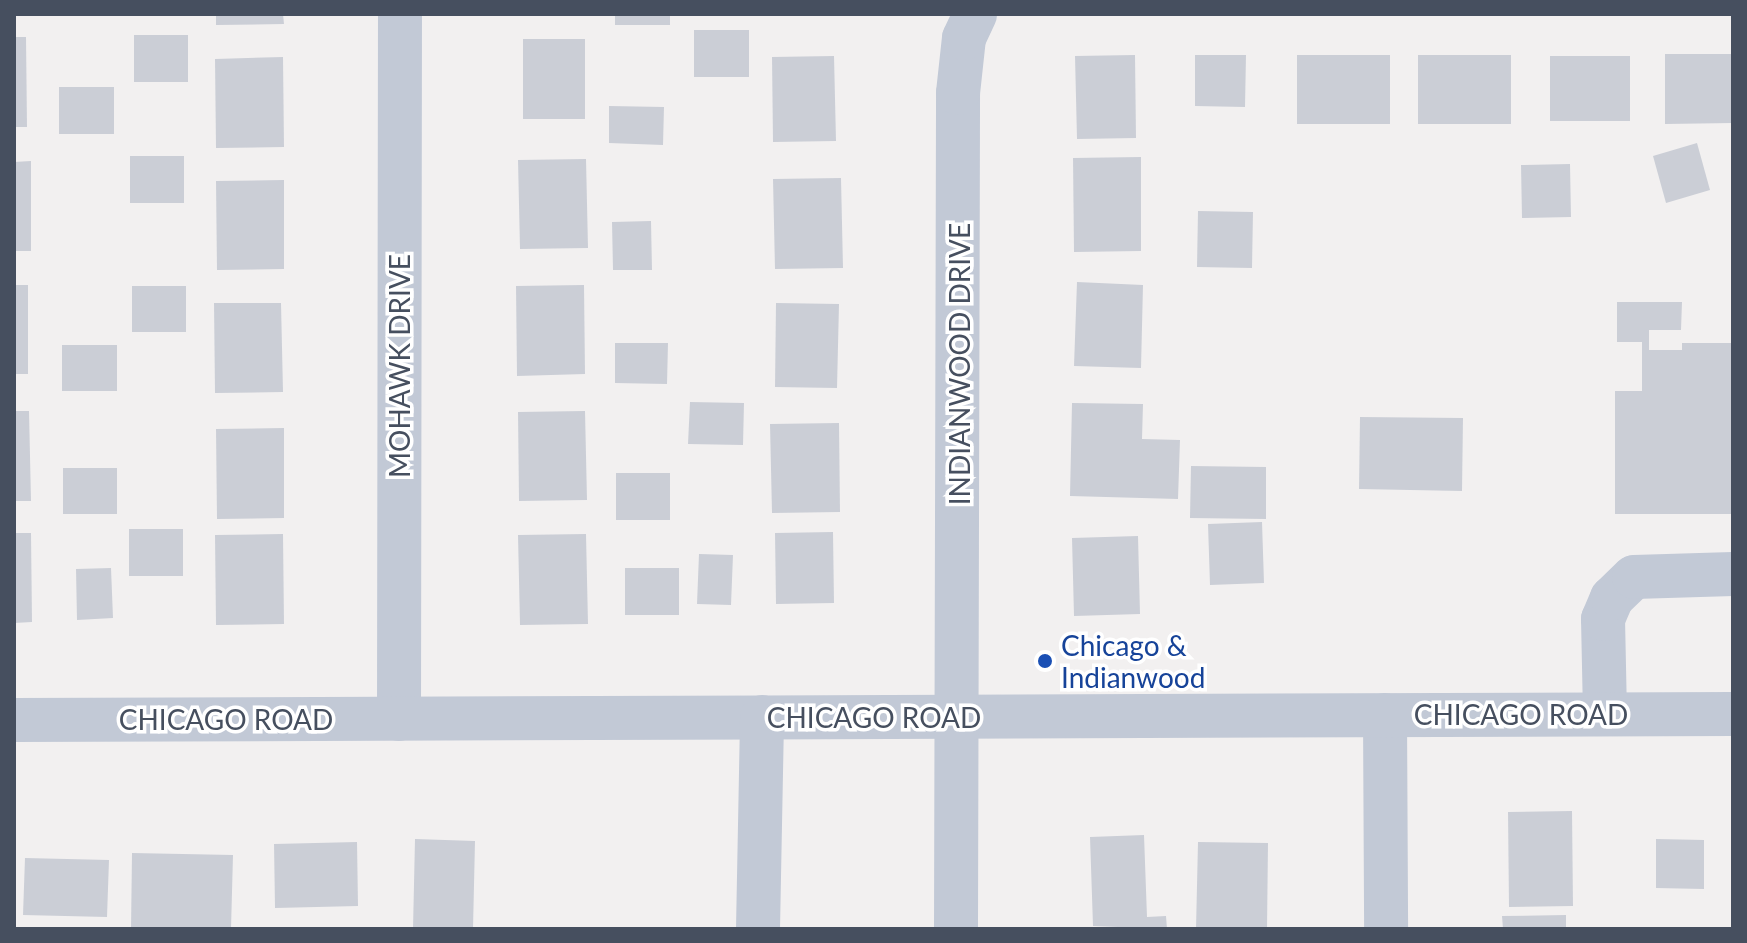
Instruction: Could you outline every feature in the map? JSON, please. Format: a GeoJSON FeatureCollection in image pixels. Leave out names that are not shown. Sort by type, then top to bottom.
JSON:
{"type":"FeatureCollection","features":[{"type":"Feature","properties":{"kind":"street","name":"MOHAWK DRIVE"},"geometry":{"type":"LineString","coordinates":[[399,719],[400,14]]}},
{"type":"Feature","properties":{"kind":"street","name":"INDIANWOOD DRIVE"},"geometry":{"type":"LineString","coordinates":[[956,929],[959,717],[958,93],[964,38],[975,14]]}},
{"type":"Feature","properties":{"kind":"street"},"geometry":{"type":"LineString","coordinates":[[1605,714],[1603,619],[1612,598],[1634,577],[1733,574]]}},
{"type":"Feature","properties":{"kind":"street","name":"CHICAGO ROAD"},"geometry":{"type":"LineString","coordinates":[[14,720],[1733,714]]}},
{"type":"Feature","properties":{"kind":"street"},"geometry":{"type":"LineString","coordinates":[[1385,715],[1386,929]]}},
{"type":"Feature","properties":{"kind":"street"},"geometry":{"type":"LineString","coordinates":[[758,929],[762,717]]}},
{"type":"Feature","properties":{"kind":"building"},"geometry":{"type":"Polygon","coordinates":[[[216,14],[283,14],[284,24],[216,25],[216,14]]]}},
{"type":"Feature","properties":{"kind":"building"},"geometry":{"type":"Polygon","coordinates":[[[615,14],[670,14],[670,25],[615,25],[615,14]]]}},
{"type":"Feature","properties":{"kind":"building"},"geometry":{"type":"Polygon","coordinates":[[[694,30],[749,30],[749,77],[694,77],[694,30]]]}},
{"type":"Feature","properties":{"kind":"building"},"geometry":{"type":"Polygon","coordinates":[[[134,35],[188,35],[188,82],[134,82],[134,35]]]}},
{"type":"Feature","properties":{"kind":"building"},"geometry":{"type":"Polygon","coordinates":[[[14,37],[26,37],[27,127],[14,127],[14,37]]]}},
{"type":"Feature","properties":{"kind":"building"},"geometry":{"type":"Polygon","coordinates":[[[523,39],[585,39],[585,119],[523,119],[523,39]]]}},
{"type":"Feature","properties":{"kind":"building"},"geometry":{"type":"Polygon","coordinates":[[[1665,54],[1733,54],[1733,123],[1665,124],[1665,54]]]}},
{"type":"Feature","properties":{"kind":"building"},"geometry":{"type":"Polygon","coordinates":[[[1135,55],[1136,138],[1077,139],[1075,56],[1135,55]]]}},
{"type":"Feature","properties":{"kind":"building"},"geometry":{"type":"Polygon","coordinates":[[[1195,55],[1246,55],[1245,107],[1195,106],[1195,55]]]}},
{"type":"Feature","properties":{"kind":"building"},"geometry":{"type":"Polygon","coordinates":[[[1297,55],[1390,55],[1390,124],[1297,124],[1297,55]]]}},
{"type":"Feature","properties":{"kind":"building"},"geometry":{"type":"Polygon","coordinates":[[[1418,55],[1511,55],[1511,124],[1418,124],[1418,55]]]}},
{"type":"Feature","properties":{"kind":"building"},"geometry":{"type":"Polygon","coordinates":[[[834,56],[836,141],[773,142],[772,57],[834,56]]]}},
{"type":"Feature","properties":{"kind":"building"},"geometry":{"type":"Polygon","coordinates":[[[1550,56],[1630,56],[1630,121],[1550,121],[1550,56]]]}},
{"type":"Feature","properties":{"kind":"building"},"geometry":{"type":"Polygon","coordinates":[[[283,57],[284,147],[216,148],[215,59],[283,57]]]}},
{"type":"Feature","properties":{"kind":"building"},"geometry":{"type":"Polygon","coordinates":[[[59,87],[114,87],[114,134],[59,134],[59,87]]]}},
{"type":"Feature","properties":{"kind":"building"},"geometry":{"type":"Polygon","coordinates":[[[609,106],[664,107],[663,145],[609,143],[609,106]]]}},
{"type":"Feature","properties":{"kind":"building"},"geometry":{"type":"Polygon","coordinates":[[[1697,143],[1710,190],[1666,203],[1653,156],[1697,143]]]}},
{"type":"Feature","properties":{"kind":"building"},"geometry":{"type":"Polygon","coordinates":[[[130,156],[184,156],[184,203],[130,203],[130,156]]]}},
{"type":"Feature","properties":{"kind":"building"},"geometry":{"type":"Polygon","coordinates":[[[1141,157],[1141,251],[1074,252],[1073,158],[1141,157]]]}},
{"type":"Feature","properties":{"kind":"building"},"geometry":{"type":"Polygon","coordinates":[[[586,159],[588,248],[520,249],[518,160],[586,159]]]}},
{"type":"Feature","properties":{"kind":"building"},"geometry":{"type":"Polygon","coordinates":[[[31,161],[31,251],[14,251],[14,162],[31,161]]]}},
{"type":"Feature","properties":{"kind":"building"},"geometry":{"type":"Polygon","coordinates":[[[1570,164],[1571,217],[1522,218],[1521,165],[1570,164]]]}},
{"type":"Feature","properties":{"kind":"building"},"geometry":{"type":"Polygon","coordinates":[[[841,178],[843,268],[775,269],[773,179],[841,178]]]}},
{"type":"Feature","properties":{"kind":"building"},"geometry":{"type":"Polygon","coordinates":[[[284,180],[284,269],[217,270],[216,181],[284,180]]]}},
{"type":"Feature","properties":{"kind":"building"},"geometry":{"type":"Polygon","coordinates":[[[1198,211],[1253,212],[1252,268],[1197,267],[1198,211]]]}},
{"type":"Feature","properties":{"kind":"building"},"geometry":{"type":"Polygon","coordinates":[[[651,221],[652,270],[613,270],[612,222],[651,221]]]}},
{"type":"Feature","properties":{"kind":"building"},"geometry":{"type":"Polygon","coordinates":[[[1077,282],[1143,285],[1141,368],[1074,366],[1077,282]]]}},
{"type":"Feature","properties":{"kind":"building"},"geometry":{"type":"Polygon","coordinates":[[[14,285],[28,285],[28,374],[14,374],[14,285]]]}},
{"type":"Feature","properties":{"kind":"building"},"geometry":{"type":"Polygon","coordinates":[[[584,285],[585,374],[517,376],[516,286],[584,285]]]}},
{"type":"Feature","properties":{"kind":"building"},"geometry":{"type":"Polygon","coordinates":[[[132,286],[186,286],[186,332],[132,332],[132,286]]]}},
{"type":"Feature","properties":{"kind":"building"},"geometry":{"type":"Polygon","coordinates":[[[1617,302],[1682,302],[1681,330],[1649,330],[1649,350],[1682,350],[1682,343],[1733,343],[1733,514],[1615,514],[1615,391],[1642,391],[1642,342],[1617,342],[1617,302]]]}},
{"type":"Feature","properties":{"kind":"building"},"geometry":{"type":"Polygon","coordinates":[[[214,303],[281,303],[283,392],[215,393],[214,303]]]}},
{"type":"Feature","properties":{"kind":"building"},"geometry":{"type":"Polygon","coordinates":[[[776,303],[839,304],[837,388],[775,387],[776,303]]]}},
{"type":"Feature","properties":{"kind":"building"},"geometry":{"type":"Polygon","coordinates":[[[615,343],[668,343],[667,384],[615,383],[615,343]]]}},
{"type":"Feature","properties":{"kind":"building"},"geometry":{"type":"Polygon","coordinates":[[[62,345],[117,345],[117,391],[62,391],[62,345]]]}},
{"type":"Feature","properties":{"kind":"building"},"geometry":{"type":"Polygon","coordinates":[[[690,402],[744,403],[743,445],[688,444],[690,402]]]}},
{"type":"Feature","properties":{"kind":"building"},"geometry":{"type":"Polygon","coordinates":[[[1072,403],[1143,404],[1142,439],[1180,440],[1178,499],[1070,496],[1072,403]]]}},
{"type":"Feature","properties":{"kind":"building"},"geometry":{"type":"Polygon","coordinates":[[[14,411],[29,411],[31,501],[14,501],[14,411]]]}},
{"type":"Feature","properties":{"kind":"building"},"geometry":{"type":"Polygon","coordinates":[[[585,411],[587,500],[519,501],[518,412],[585,411]]]}},
{"type":"Feature","properties":{"kind":"building"},"geometry":{"type":"Polygon","coordinates":[[[1360,417],[1463,418],[1462,491],[1359,489],[1360,417]]]}},
{"type":"Feature","properties":{"kind":"building"},"geometry":{"type":"Polygon","coordinates":[[[839,423],[840,512],[772,513],[770,424],[839,423]]]}},
{"type":"Feature","properties":{"kind":"building"},"geometry":{"type":"Polygon","coordinates":[[[284,428],[284,518],[217,519],[216,429],[284,428]]]}},
{"type":"Feature","properties":{"kind":"building"},"geometry":{"type":"Polygon","coordinates":[[[1191,466],[1266,467],[1266,519],[1190,518],[1191,466]]]}},
{"type":"Feature","properties":{"kind":"building"},"geometry":{"type":"Polygon","coordinates":[[[63,468],[117,468],[117,514],[63,514],[63,468]]]}},
{"type":"Feature","properties":{"kind":"building"},"geometry":{"type":"Polygon","coordinates":[[[616,473],[670,473],[670,520],[616,520],[616,473]]]}},
{"type":"Feature","properties":{"kind":"building"},"geometry":{"type":"Polygon","coordinates":[[[1262,522],[1264,583],[1210,585],[1208,524],[1262,522]]]}},
{"type":"Feature","properties":{"kind":"building"},"geometry":{"type":"Polygon","coordinates":[[[129,529],[183,529],[183,576],[129,576],[129,529]]]}},
{"type":"Feature","properties":{"kind":"building"},"geometry":{"type":"Polygon","coordinates":[[[833,532],[834,603],[776,604],[775,533],[833,532]]]}},
{"type":"Feature","properties":{"kind":"building"},"geometry":{"type":"Polygon","coordinates":[[[14,533],[31,533],[32,622],[14,623],[14,533]]]}},
{"type":"Feature","properties":{"kind":"building"},"geometry":{"type":"Polygon","coordinates":[[[283,534],[284,624],[216,625],[215,535],[283,534]]]}},
{"type":"Feature","properties":{"kind":"building"},"geometry":{"type":"Polygon","coordinates":[[[586,534],[588,624],[520,625],[518,535],[586,534]]]}},
{"type":"Feature","properties":{"kind":"building"},"geometry":{"type":"Polygon","coordinates":[[[1138,536],[1140,614],[1074,616],[1072,538],[1138,536]]]}},
{"type":"Feature","properties":{"kind":"building"},"geometry":{"type":"Polygon","coordinates":[[[699,554],[733,555],[731,605],[697,604],[699,554]]]}},
{"type":"Feature","properties":{"kind":"building"},"geometry":{"type":"Polygon","coordinates":[[[111,568],[113,618],[77,620],[76,569],[111,568]]]}},
{"type":"Feature","properties":{"kind":"building"},"geometry":{"type":"Polygon","coordinates":[[[625,568],[679,568],[679,615],[625,615],[625,568]]]}},
{"type":"Feature","properties":{"kind":"building"},"geometry":{"type":"Polygon","coordinates":[[[1572,811],[1573,906],[1509,907],[1508,812],[1572,811]]]}},
{"type":"Feature","properties":{"kind":"building"},"geometry":{"type":"Polygon","coordinates":[[[1144,835],[1147,917],[1166,916],[1167,929],[1093,926],[1090,837],[1144,835]]]}},
{"type":"Feature","properties":{"kind":"building"},"geometry":{"type":"Polygon","coordinates":[[[415,839],[475,841],[473,929],[413,929],[415,839]]]}},
{"type":"Feature","properties":{"kind":"building"},"geometry":{"type":"Polygon","coordinates":[[[1656,839],[1704,840],[1704,889],[1656,888],[1656,839]]]}},
{"type":"Feature","properties":{"kind":"building"},"geometry":{"type":"Polygon","coordinates":[[[357,842],[358,906],[275,908],[274,844],[357,842]]]}},
{"type":"Feature","properties":{"kind":"building"},"geometry":{"type":"Polygon","coordinates":[[[1198,842],[1268,843],[1267,929],[1196,929],[1198,842]]]}},
{"type":"Feature","properties":{"kind":"building"},"geometry":{"type":"Polygon","coordinates":[[[132,853],[233,855],[231,929],[131,929],[132,853]]]}},
{"type":"Feature","properties":{"kind":"building"},"geometry":{"type":"Polygon","coordinates":[[[25,858],[109,860],[107,917],[23,915],[25,858]]]}},
{"type":"Feature","properties":{"kind":"building"},"geometry":{"type":"Polygon","coordinates":[[[1566,915],[1566,929],[1503,929],[1502,916],[1566,915]]]}},
{"type":"Feature","properties":{"kind":"place","name":"Chicago & Indianwood"},"geometry":{"type":"Point","coordinates":[1045,661]}}]}
